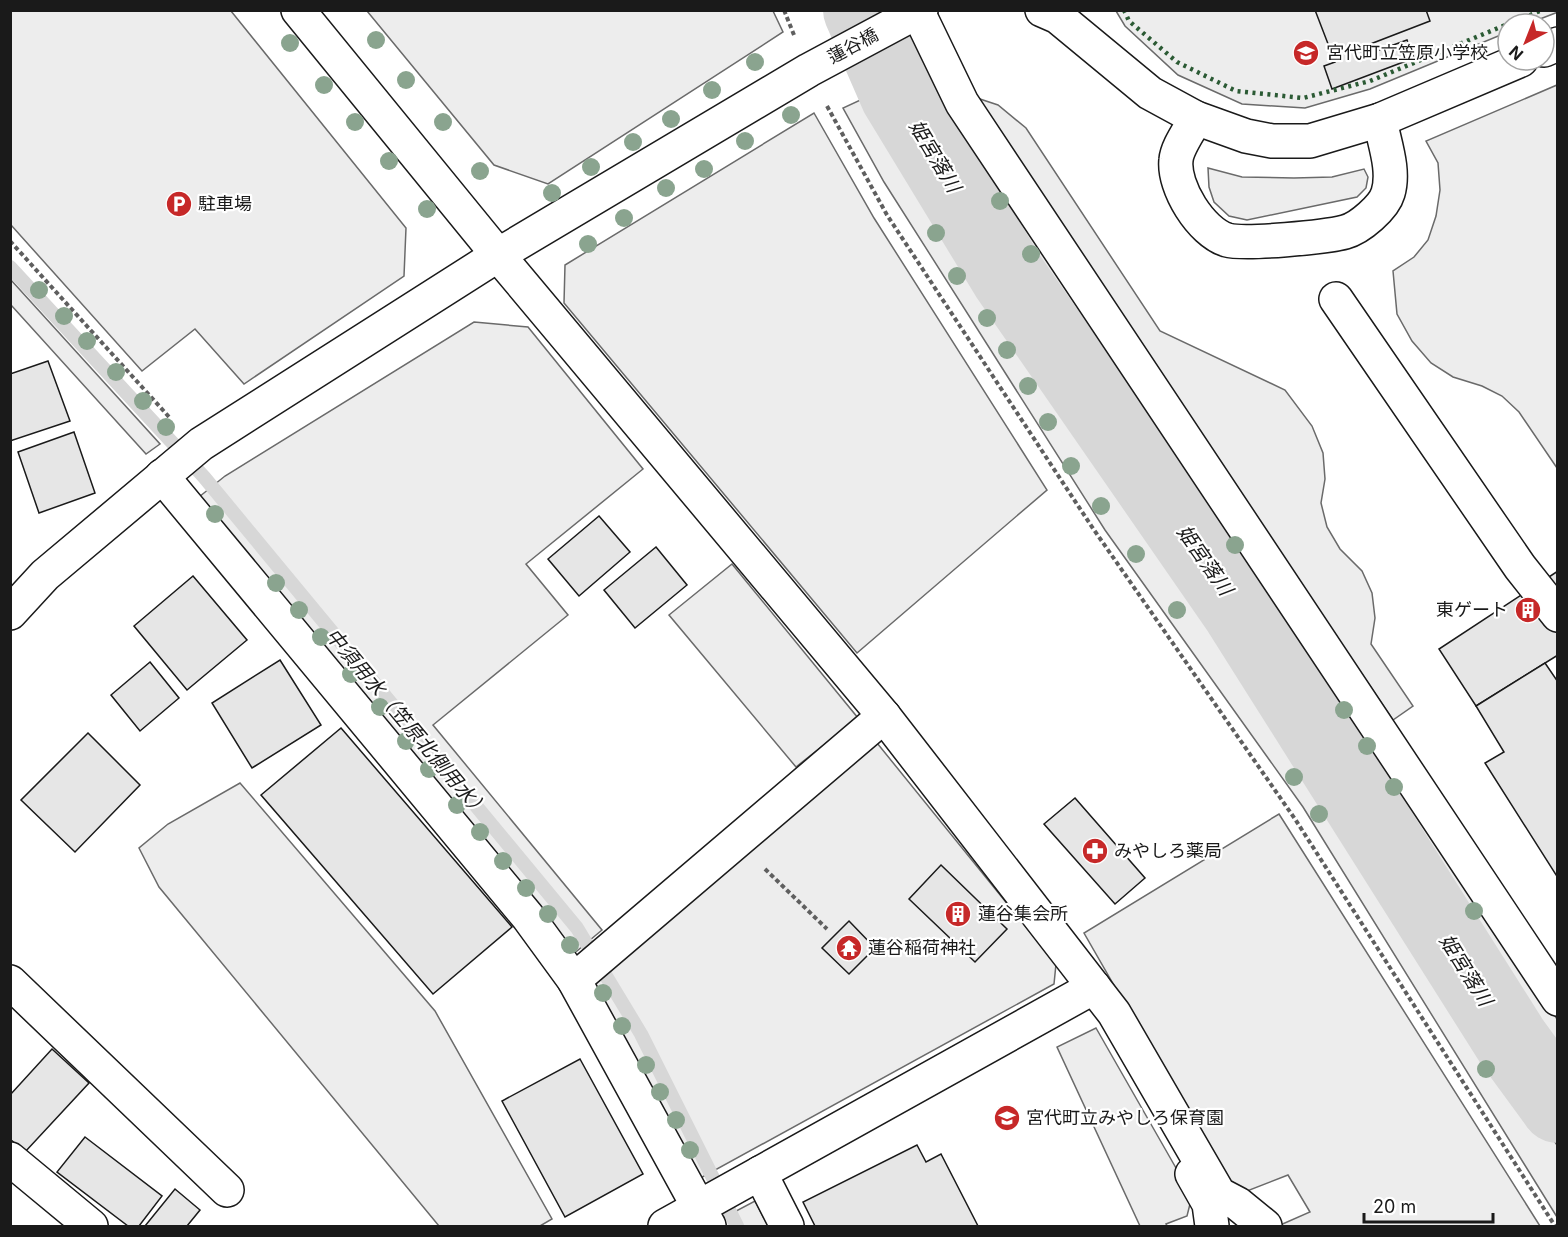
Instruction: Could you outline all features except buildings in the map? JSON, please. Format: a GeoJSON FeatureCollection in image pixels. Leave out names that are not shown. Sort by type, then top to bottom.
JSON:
{"type":"FeatureCollection","features":[{"type":"Feature","properties":{"kind":"street"},"geometry":{"type":"LineString","coordinates":[[298,10],[498,255],[884,716],[1114,1013],[1220,1194],[1238,1204],[1261,1223]]}},
{"type":"Feature","properties":{"kind":"street"},"geometry":{"type":"LineString","coordinates":[[1042,10],[1058,17],[1150,93],[1196,118],[1246,136],[1272,141],[1310,141],[1380,120],[1496,71]]}},
{"type":"Feature","properties":{"kind":"street"},"geometry":{"type":"LineString","coordinates":[[912,15],[962,103],[1557,999]]}},
{"type":"Feature","properties":{"kind":"street","name":"蓮谷橋"},"geometry":{"type":"LineString","coordinates":[[10,613],[45,575],[201,444],[498,255],[809,70],[912,15]]}},
{"type":"Feature","properties":{"kind":"street"},"geometry":{"type":"LineString","coordinates":[[1196,118],[1176,159],[1183,191],[1199,221],[1226,240],[1249,243],[1347,232],[1370,217],[1388,194],[1389,165],[1380,120]]}},
{"type":"Feature","properties":{"kind":"street"},"geometry":{"type":"LineString","coordinates":[[1336,299],[1520,567],[1557,615]]}},
{"type":"Feature","properties":{"kind":"street"},"geometry":{"type":"LineString","coordinates":[[162,476],[528,917],[574,980],[705,1217]]}},
{"type":"Feature","properties":{"kind":"street"},"geometry":{"type":"LineString","coordinates":[[574,980],[884,716]]}},
{"type":"Feature","properties":{"kind":"street"},"geometry":{"type":"LineString","coordinates":[[10,982],[227,1190]]}},
{"type":"Feature","properties":{"kind":"street"},"geometry":{"type":"LineString","coordinates":[[665,1227],[705,1217],[760,1173],[1094,987]]}},
{"type":"Feature","properties":{"kind":"street"},"geometry":{"type":"LineString","coordinates":[[1094,987],[1103,1018],[1211,1215],[1261,1223]]}},
{"type":"Feature","properties":{"kind":"street"},"geometry":{"type":"LineString","coordinates":[[10,1160],[91,1227]]}},
{"type":"Feature","properties":{"kind":"street"},"geometry":{"type":"LineString","coordinates":[[760,1173],[787,1227]]}},
{"type":"Feature","properties":{"kind":"path"},"geometry":{"type":"LineString","coordinates":[[784,10],[794,34]]}},
{"type":"Feature","properties":{"kind":"path"},"geometry":{"type":"LineString","coordinates":[[824,100],[887,214],[1092,526],[1295,819],[1556,1227]]}},
{"type":"Feature","properties":{"kind":"path"},"geometry":{"type":"LineString","coordinates":[[10,241],[174,423]]}},
{"type":"Feature","properties":{"kind":"path"},"geometry":{"type":"LineString","coordinates":[[762,867],[827,928]]}},
{"type":"Feature","properties":{"kind":"shaded area","name":"宮代町立笠原小学校"},"geometry":{"type":"Polygon","coordinates":[[[1557,10],[1558,12],[1496,12],[1496,37],[1370,89],[1305,108],[1242,104],[1178,75],[1125,26],[1116,11],[1557,10]]]}},
{"type":"Feature","properties":{"kind":"shaded area","name":"駐車場"},"geometry":{"type":"Polygon","coordinates":[[[10,11],[231,11],[406,228],[404,276],[244,384],[195,329],[142,371],[11,225],[10,11]]]}},
{"type":"Feature","properties":{"kind":"shaded area"},"geometry":{"type":"Polygon","coordinates":[[[367,11],[773,11],[783,32],[548,184],[494,165],[367,11]]]}},
{"type":"Feature","properties":{"kind":"shaded area"},"geometry":{"type":"Polygon","coordinates":[[[932,68],[947,98],[1557,1019],[1557,1070],[1453,891],[1281,643],[1146,439],[1016,256],[909,78],[932,68]]]}},
{"type":"Feature","properties":{"kind":"shaded area"},"geometry":{"type":"Polygon","coordinates":[[[1557,85],[1557,468],[1519,412],[1502,396],[1482,386],[1453,377],[1431,363],[1412,341],[1397,314],[1393,271],[1414,257],[1428,240],[1436,216],[1440,190],[1438,163],[1426,141],[1557,85]]]}},
{"type":"Feature","properties":{"kind":"shaded area"},"geometry":{"type":"Polygon","coordinates":[[[869,96],[916,180],[1407,927],[1557,1145],[1557,1217],[1303,807],[1105,530],[884,182],[843,108],[869,96]]]}},
{"type":"Feature","properties":{"kind":"shaded area"},"geometry":{"type":"Polygon","coordinates":[[[971,96],[998,105],[1026,128],[1160,331],[1285,390],[1312,426],[1323,453],[1325,479],[1321,503],[1327,527],[1340,549],[1362,571],[1372,593],[1375,618],[1371,644],[1413,706],[1393,720],[971,96]]]}},
{"type":"Feature","properties":{"kind":"shaded area"},"geometry":{"type":"Polygon","coordinates":[[[814,113],[874,218],[1047,490],[857,653],[564,303],[565,265],[814,113]]]}},
{"type":"Feature","properties":{"kind":"shaded area"},"geometry":{"type":"Polygon","coordinates":[[[1208,168],[1242,177],[1294,178],[1332,177],[1364,169],[1368,177],[1366,188],[1357,197],[1247,220],[1229,216],[1214,202],[1209,187],[1208,168]]]}},
{"type":"Feature","properties":{"kind":"shaded area"},"geometry":{"type":"Polygon","coordinates":[[[11,280],[160,444],[146,454],[11,305],[11,280]]]}},
{"type":"Feature","properties":{"kind":"shaded area"},"geometry":{"type":"Polygon","coordinates":[[[474,322],[528,327],[643,469],[526,564],[568,615],[433,725],[602,930],[571,956],[194,501],[225,476],[474,322]]]}},
{"type":"Feature","properties":{"kind":"shaded area"},"geometry":{"type":"Polygon","coordinates":[[[732,564],[858,718],[796,767],[669,615],[732,564]]]}},
{"type":"Feature","properties":{"kind":"shaded area"},"geometry":{"type":"Polygon","coordinates":[[[873,738],[1056,964],[1054,984],[697,1180],[588,982],[873,738]]]}},
{"type":"Feature","properties":{"kind":"shaded area"},"geometry":{"type":"Polygon","coordinates":[[[240,783],[435,1011],[552,1219],[540,1226],[439,1226],[159,887],[139,848],[168,824],[240,783]]]}},
{"type":"Feature","properties":{"kind":"shaded area"},"geometry":{"type":"Polygon","coordinates":[[[1279,814],[1540,1226],[1278,1226],[1310,1212],[1288,1175],[1242,1193],[1229,1186],[1084,933],[1279,814]]]}},
{"type":"Feature","properties":{"kind":"shaded area"},"geometry":{"type":"Polygon","coordinates":[[[1096,1028],[1192,1196],[1187,1216],[1166,1224],[1167,1226],[1140,1226],[1057,1047],[1096,1028]]]}},
{"type":"Feature","properties":{"kind":"shaded area"},"geometry":{"type":"Polygon","coordinates":[[[755,1201],[768,1226],[722,1226],[719,1220],[755,1201]]]}},
{"type":"Feature","properties":{"kind":"waterway","name":"姫宮落川"},"geometry":{"type":"LineString","coordinates":[[861,10],[898,95],[1008,276],[1238,608],[1512,1042],[1558,1105]]}},
{"type":"Feature","properties":{"kind":"waterway","name":"中須用水（笠原北側用水）"},"geometry":{"type":"LineString","coordinates":[[10,267],[204,477],[577,928],[641,1034],[737,1226]]}},
{"type":"Feature","properties":{"kind":"hedge"},"geometry":{"type":"LineString","coordinates":[[1124,10],[1129,21],[1177,62],[1236,91],[1303,98],[1370,81],[1496,29]]}},
{"type":"Feature","properties":{"kind":"hedge"},"geometry":{"type":"LineString","coordinates":[[1537,12],[1542,10]]}},
{"type":"Feature","properties":{"kind":"place","name":"宮代町立笠原小学校"},"geometry":{"type":"Point","coordinates":[1306,53]}},
{"type":"Feature","properties":{"kind":"place","name":"駐車場"},"geometry":{"type":"Point","coordinates":[179,204]}},
{"type":"Feature","properties":{"kind":"place","name":"東ゲート"},"geometry":{"type":"Point","coordinates":[1528,610]}},
{"type":"Feature","properties":{"kind":"place","name":"みやしろ薬局"},"geometry":{"type":"Point","coordinates":[1095,851]}},
{"type":"Feature","properties":{"kind":"place","name":"蓮谷集会所"},"geometry":{"type":"Point","coordinates":[958,914]}},
{"type":"Feature","properties":{"kind":"place","name":"蓮谷稲荷神社"},"geometry":{"type":"Point","coordinates":[849,948]}},
{"type":"Feature","properties":{"kind":"place","name":"宮代町立みやしろ保育園"},"geometry":{"type":"Point","coordinates":[1007,1118]}}]}
